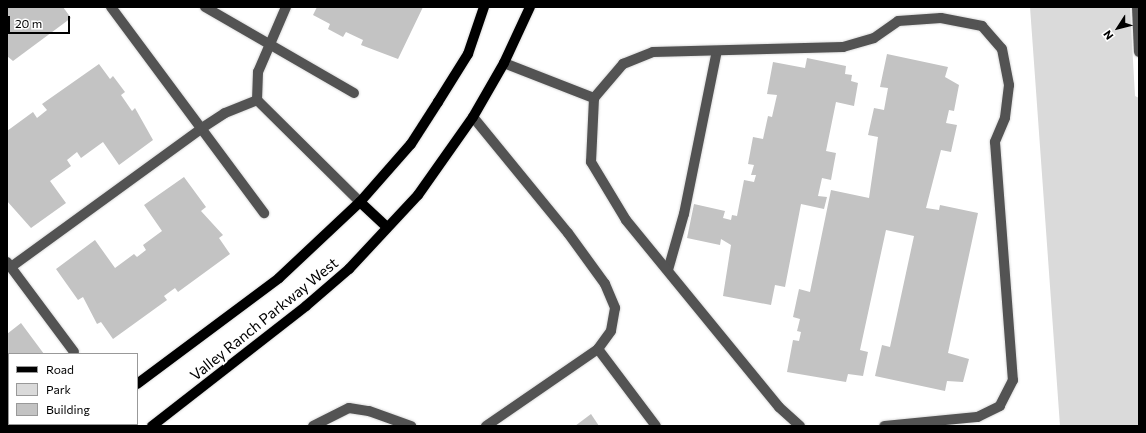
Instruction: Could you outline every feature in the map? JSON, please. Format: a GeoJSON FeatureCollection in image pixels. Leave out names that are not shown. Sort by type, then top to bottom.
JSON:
{"type":"FeatureCollection","features":[{"type":"Feature","properties":{"kind":"main road","name":"Valley Ranch Parkway West"},"geometry":{"type":"LineString","coordinates":[[138,383],[279,278],[360,202],[411,144],[438,102],[468,54],[484,7]]}},
{"type":"Feature","properties":{"kind":"main road","name":"Valley Ranch Parkway West"},"geometry":{"type":"LineString","coordinates":[[152,426],[306,306],[349,269],[418,196],[472,117],[504,63],[530,7]]}},
{"type":"Feature","properties":{"kind":"main road"},"geometry":{"type":"LineString","coordinates":[[360,202],[387,228]]}},
{"type":"Feature","properties":{"kind":"lane"},"geometry":{"type":"LineString","coordinates":[[111,7],[264,213]]}},
{"type":"Feature","properties":{"kind":"lane"},"geometry":{"type":"LineString","coordinates":[[205,7],[270,42],[354,94]]}},
{"type":"Feature","properties":{"kind":"lane"},"geometry":{"type":"LineString","coordinates":[[286,7],[258,72],[258,100],[360,202]]}},
{"type":"Feature","properties":{"kind":"lane"},"geometry":{"type":"LineString","coordinates":[[1137,7],[1139,52]]}},
{"type":"Feature","properties":{"kind":"lane"},"geometry":{"type":"LineString","coordinates":[[800,426],[779,407],[626,220],[591,162],[594,98],[629,61],[653,52],[843,47],[874,38],[898,21],[941,18],[982,26],[1002,49],[1009,85],[1005,118],[995,142],[1013,380],[1000,406],[977,417],[884,426]]}},
{"type":"Feature","properties":{"kind":"lane"},"geometry":{"type":"LineString","coordinates":[[668,270],[684,214],[717,50]]}},
{"type":"Feature","properties":{"kind":"lane"},"geometry":{"type":"LineString","coordinates":[[504,63],[594,98]]}},
{"type":"Feature","properties":{"kind":"lane"},"geometry":{"type":"LineString","coordinates":[[74,352],[9,264],[202,128],[225,113],[258,100]]}},
{"type":"Feature","properties":{"kind":"lane"},"geometry":{"type":"LineString","coordinates":[[472,117],[605,284],[615,308],[611,331],[598,349],[486,426]]}},
{"type":"Feature","properties":{"kind":"lane"},"geometry":{"type":"LineString","coordinates":[[598,349],[656,426]]}},
{"type":"Feature","properties":{"kind":"lane"},"geometry":{"type":"LineString","coordinates":[[312,426],[350,408],[369,411],[411,426]]}},
{"type":"Feature","properties":{"kind":"green space"},"geometry":{"type":"Polygon","coordinates":[[[1030,7],[1130,7],[1135,96],[1139,98],[1139,426],[1060,426],[1030,7]]]}},
{"type":"Feature","properties":{"kind":"building"},"geometry":{"type":"Polygon","coordinates":[[[7,7],[63,7],[71,18],[13,61],[7,56],[7,7]]]}},
{"type":"Feature","properties":{"kind":"building"},"geometry":{"type":"Polygon","coordinates":[[[317,7],[423,7],[398,59],[361,45],[363,40],[346,32],[343,37],[328,29],[330,24],[313,15],[317,7]]]}},
{"type":"Feature","properties":{"kind":"building"},"geometry":{"type":"Polygon","coordinates":[[[887,54],[948,67],[945,77],[959,85],[954,111],[949,110],[946,123],[957,125],[951,152],[941,150],[926,208],[939,210],[940,205],[978,213],[948,353],[969,359],[963,382],[947,381],[945,391],[875,376],[882,345],[890,347],[914,236],[886,230],[860,350],[868,352],[863,376],[848,374],[846,382],[787,372],[793,340],[799,341],[801,332],[797,331],[800,319],[793,317],[799,289],[810,292],[831,190],[869,198],[878,137],[868,135],[874,108],[884,110],[888,88],[880,87],[887,54]]]}},
{"type":"Feature","properties":{"kind":"building"},"geometry":{"type":"Polygon","coordinates":[[[807,58],[846,66],[845,74],[852,75],[851,81],[858,83],[854,106],[836,102],[826,151],[836,153],[831,180],[822,178],[818,196],[827,197],[824,209],[801,204],[785,287],[775,285],[771,305],[723,296],[731,245],[721,239],[720,245],[687,238],[694,204],[725,211],[723,218],[731,220],[732,215],[737,216],[744,180],[754,182],[756,175],[751,175],[754,165],[748,164],[753,137],[763,139],[768,116],[772,117],[777,95],[767,94],[773,62],[805,68],[807,58]]]}},
{"type":"Feature","properties":{"kind":"building"},"geometry":{"type":"Polygon","coordinates":[[[99,64],[110,79],[113,76],[125,92],[121,95],[132,111],[135,108],[153,140],[119,165],[103,142],[81,158],[77,152],[67,160],[71,166],[50,181],[66,203],[31,228],[7,201],[7,131],[33,112],[37,118],[47,110],[42,104],[99,64]]]}},
{"type":"Feature","properties":{"kind":"building"},"geometry":{"type":"Polygon","coordinates":[[[184,177],[206,207],[201,211],[223,235],[219,238],[230,254],[178,292],[175,288],[164,296],[167,300],[113,339],[101,322],[97,324],[83,297],[78,300],[56,269],[95,240],[115,268],[134,254],[137,257],[146,250],[143,245],[162,231],[144,205],[184,177]]]}},
{"type":"Feature","properties":{"kind":"building"},"geometry":{"type":"Polygon","coordinates":[[[21,323],[43,353],[8,353],[7,385],[7,334],[21,323]]]}},
{"type":"Feature","properties":{"kind":"building"},"geometry":{"type":"Polygon","coordinates":[[[591,414],[599,426],[575,426],[591,414]]]}}]}
